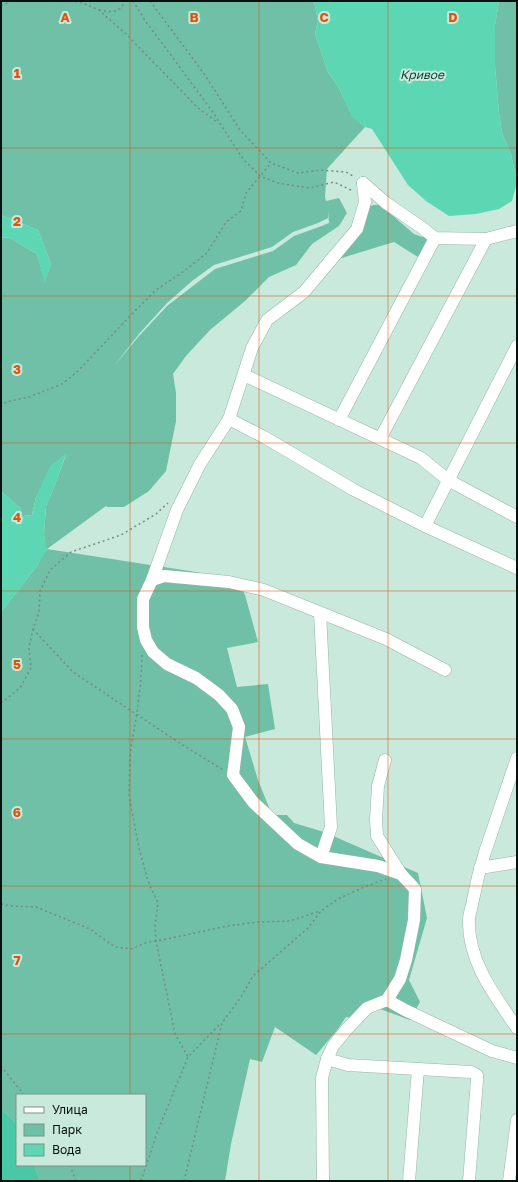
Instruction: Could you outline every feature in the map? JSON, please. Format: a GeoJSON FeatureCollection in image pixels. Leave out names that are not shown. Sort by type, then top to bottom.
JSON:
{"type":"FeatureCollection","features":[{"type":"Feature","properties":{"kind":"street"},"geometry":{"type":"LineString","coordinates":[[363,183],[386,203],[435,238],[486,239],[517,231]]}},
{"type":"Feature","properties":{"kind":"street"},"geometry":{"type":"LineString","coordinates":[[363,183],[365,202],[357,229],[304,292],[267,320],[252,348],[229,419],[200,464],[177,510],[152,580],[143,599],[143,627],[146,640],[153,652],[167,664],[196,678],[219,695],[232,709],[239,727],[233,775],[253,802],[298,844],[321,857],[378,866],[401,874]]}},
{"type":"Feature","properties":{"kind":"street"},"geometry":{"type":"LineString","coordinates":[[339,420],[435,238]]}},
{"type":"Feature","properties":{"kind":"street"},"geometry":{"type":"LineString","coordinates":[[380,439],[486,239]]}},
{"type":"Feature","properties":{"kind":"street"},"geometry":{"type":"LineString","coordinates":[[425,526],[517,346]]}},
{"type":"Feature","properties":{"kind":"street"},"geometry":{"type":"LineString","coordinates":[[244,375],[422,458],[448,480],[517,517]]}},
{"type":"Feature","properties":{"kind":"street"},"geometry":{"type":"LineString","coordinates":[[229,419],[264,437],[354,490],[425,526],[517,568]]}},
{"type":"Feature","properties":{"kind":"street"},"geometry":{"type":"LineString","coordinates":[[152,580],[164,576],[229,582],[264,590],[386,639],[445,670]]}},
{"type":"Feature","properties":{"kind":"street"},"geometry":{"type":"LineString","coordinates":[[320,612],[331,827],[321,857]]}},
{"type":"Feature","properties":{"kind":"street"},"geometry":{"type":"LineString","coordinates":[[517,758],[480,868],[469,917],[470,938],[482,975],[492,993],[517,1028]]}},
{"type":"Feature","properties":{"kind":"street"},"geometry":{"type":"LineString","coordinates":[[323,1181],[322,1078],[327,1059],[333,1046],[366,1008],[387,1000],[400,979],[406,960],[414,920],[415,889],[401,874],[377,836],[376,819],[378,786],[385,760]]}},
{"type":"Feature","properties":{"kind":"street"},"geometry":{"type":"LineString","coordinates":[[480,868],[517,862]]}},
{"type":"Feature","properties":{"kind":"street"},"geometry":{"type":"LineString","coordinates":[[387,1000],[492,1051],[517,1058]]}},
{"type":"Feature","properties":{"kind":"street"},"geometry":{"type":"LineString","coordinates":[[327,1059],[348,1066],[471,1072],[477,1076],[469,1181]]}},
{"type":"Feature","properties":{"kind":"street"},"geometry":{"type":"LineString","coordinates":[[409,1181],[418,1069]]}},
{"type":"Feature","properties":{"kind":"street"},"geometry":{"type":"LineString","coordinates":[[509,1181],[517,1120]]}},
{"type":"Feature","properties":{"kind":"path"},"geometry":{"type":"LineString","coordinates":[[1,6],[12,1]]}},
{"type":"Feature","properties":{"kind":"path"},"geometry":{"type":"LineString","coordinates":[[65,1],[80,2],[98,10],[112,12],[122,8],[125,1]]}},
{"type":"Feature","properties":{"kind":"path"},"geometry":{"type":"LineString","coordinates":[[133,1],[146,22],[212,111],[243,159],[260,176],[278,183],[310,188],[334,182],[352,190],[355,196]]}},
{"type":"Feature","properties":{"kind":"path"},"geometry":{"type":"LineString","coordinates":[[150,1],[205,75],[240,130],[271,163],[298,173],[320,170],[346,172],[363,183]]}},
{"type":"Feature","properties":{"kind":"path"},"geometry":{"type":"LineString","coordinates":[[98,10],[128,36],[198,108],[220,124]]}},
{"type":"Feature","properties":{"kind":"path"},"geometry":{"type":"LineString","coordinates":[[1,407],[6,402],[29,397],[62,384],[76,373],[156,290],[207,253],[226,222],[242,212],[246,193],[271,163]]}},
{"type":"Feature","properties":{"kind":"path"},"geometry":{"type":"LineString","coordinates":[[1,702],[20,688],[31,668],[29,648],[33,629],[39,613],[40,591],[50,570],[70,552],[121,535],[156,514],[172,499]]}},
{"type":"Feature","properties":{"kind":"path"},"geometry":{"type":"LineString","coordinates":[[33,629],[73,672],[178,742],[233,775]]}},
{"type":"Feature","properties":{"kind":"path"},"geometry":{"type":"LineString","coordinates":[[142,649],[141,679],[137,715],[130,754],[129,796],[139,848],[148,881],[158,903],[155,927],[156,941],[175,1034],[188,1057]]}},
{"type":"Feature","properties":{"kind":"path"},"geometry":{"type":"LineString","coordinates":[[1,904],[36,907],[90,929],[116,947],[131,948],[145,943],[227,926],[258,922],[290,921],[321,911],[338,899],[386,879]]}},
{"type":"Feature","properties":{"kind":"path"},"geometry":{"type":"LineString","coordinates":[[141,1181],[158,1130],[188,1057],[222,1023],[241,997],[253,976],[308,928],[321,911]]}},
{"type":"Feature","properties":{"kind":"path"},"geometry":{"type":"LineString","coordinates":[[184,1181],[222,1023]]}},
{"type":"Feature","properties":{"kind":"path"},"geometry":{"type":"LineString","coordinates":[[1,1066],[23,1094]]}},
{"type":"Feature","properties":{"kind":"path"},"geometry":{"type":"LineString","coordinates":[[70,1166],[76,1181]]}},
{"type":"Feature","properties":{"kind":"green space"},"geometry":{"type":"Polygon","coordinates":[[[1,1],[314,1],[318,21],[315,34],[328,72],[339,88],[352,116],[365,127],[327,169],[326,201],[339,198],[347,213],[339,226],[312,244],[296,265],[269,277],[245,301],[210,330],[186,356],[173,374],[176,393],[176,421],[166,471],[149,491],[124,507],[106,506],[47,549],[196,572],[242,582],[241,586],[245,595],[258,642],[227,648],[237,687],[268,684],[275,729],[245,737],[258,780],[272,815],[287,815],[294,823],[324,832],[418,873],[427,918],[409,980],[420,1002],[410,1020],[372,1006],[363,1022],[346,1017],[316,1055],[275,1027],[262,1062],[250,1059],[231,1144],[225,1181],[40,1181],[34,1166],[146,1166],[146,1094],[16,1094],[16,1125],[14,1121],[1,1109],[1,612],[37,566],[46,550],[44,534],[46,506],[66,455],[36,497],[32,515],[22,516],[20,508],[1,491],[1,237],[10,238],[37,254],[45,281],[51,264],[38,230],[1,215],[1,1]],[[328,211],[328,218],[293,232],[272,247],[214,265],[192,281],[167,303],[139,334],[113,367],[167,306],[215,269],[273,251],[294,236],[329,223],[328,211]]]}},
{"type":"Feature","properties":{"kind":"green space"},"geometry":{"type":"Polygon","coordinates":[[[499,1],[517,1],[517,178],[511,154],[502,133],[499,113],[495,66],[495,25],[499,1]]]}},
{"type":"Feature","properties":{"kind":"green space"},"geometry":{"type":"Polygon","coordinates":[[[380,205],[414,234],[422,237],[434,238],[434,242],[418,257],[394,242],[332,261],[365,211],[370,206],[380,205]]]}},
{"type":"Feature","properties":{"kind":"shaded area"},"geometry":{"type":"Polygon","coordinates":[[[1,1109],[14,1121],[16,1125],[16,1166],[34,1166],[40,1181],[1,1181],[1,1109]]]}},
{"type":"Feature","properties":{"kind":"water","name":"Кривое"},"geometry":{"type":"Polygon","coordinates":[[[314,1],[499,1],[495,26],[495,66],[502,133],[511,154],[516,177],[516,186],[512,201],[499,209],[476,214],[449,216],[426,201],[408,185],[372,129],[365,127],[352,117],[339,88],[328,72],[315,34],[318,21],[314,1]]]}},
{"type":"Feature","properties":{"kind":"water"},"geometry":{"type":"Polygon","coordinates":[[[1,215],[38,230],[51,264],[45,282],[37,254],[10,238],[1,237],[1,215]]]}},
{"type":"Feature","properties":{"kind":"water"},"geometry":{"type":"Polygon","coordinates":[[[66,454],[46,506],[44,534],[47,550],[37,566],[1,612],[1,491],[20,508],[22,516],[32,515],[36,497],[50,466],[66,454]]]}}]}
